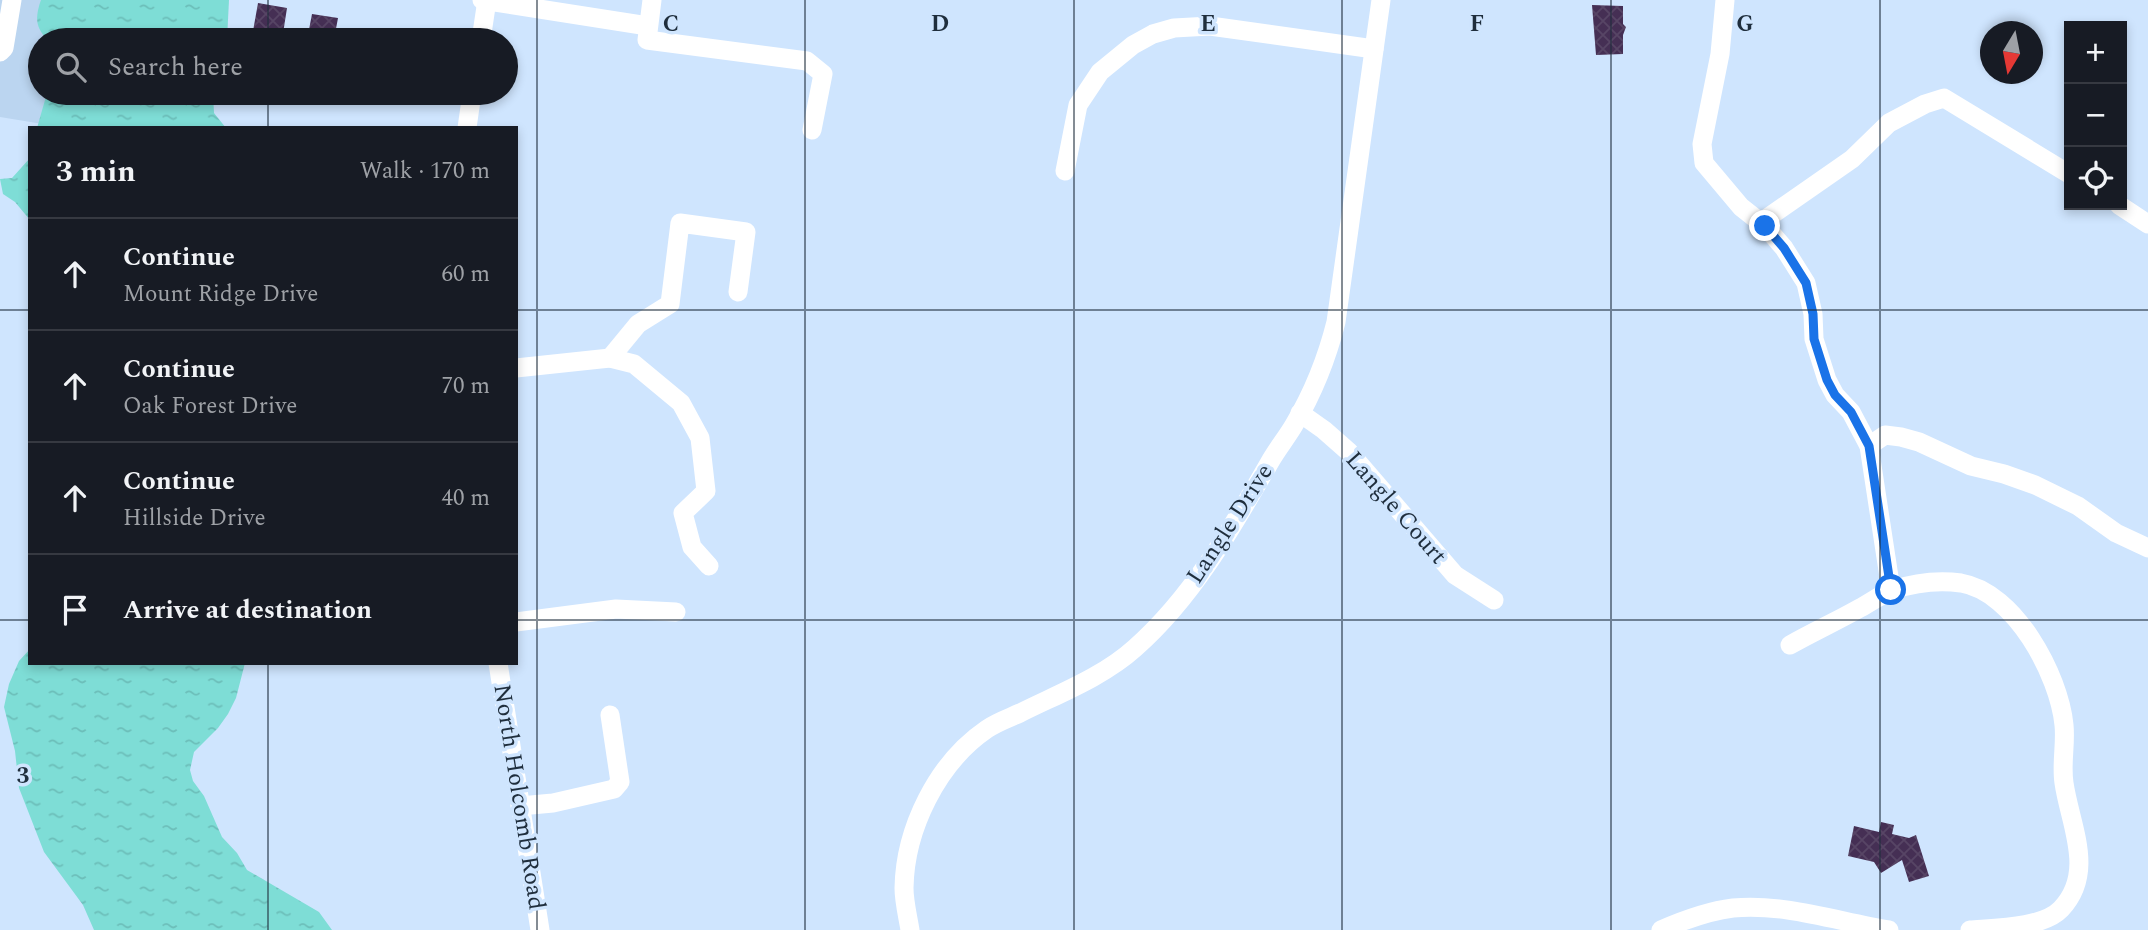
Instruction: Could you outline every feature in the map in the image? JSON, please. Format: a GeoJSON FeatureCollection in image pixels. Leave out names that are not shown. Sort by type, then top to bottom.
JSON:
{"type":"FeatureCollection","features":[{"type":"Feature","properties":{"kind":"street"},"geometry":{"type":"LineString","coordinates":[[482,28],[485,0],[648,26]]}},
{"type":"Feature","properties":{"kind":"street"},"geometry":{"type":"LineString","coordinates":[[652,0],[647,40],[807,61],[823,74],[812,130]]}},
{"type":"Feature","properties":{"kind":"street","name":"Langle Drive"},"geometry":{"type":"LineString","coordinates":[[910,930],[904,889],[915,826],[929,792],[945,771],[987,729],[1112,665],[1133,651],[1155,630],[1180,602],[1240,516],[1300,413],[1327,356],[1336,322],[1381,0]]}},
{"type":"Feature","properties":{"kind":"street"},"geometry":{"type":"LineString","coordinates":[[1725,0],[1720,54],[1702,144],[1704,163],[1741,207],[1784,248],[1806,283],[1814,339],[1827,380],[1835,395],[1851,412],[1869,446],[1891,590]]}},
{"type":"Feature","properties":{"kind":"street"},"geometry":{"type":"LineString","coordinates":[[0,52],[4,48],[8,1]]}},
{"type":"Feature","properties":{"kind":"street"},"geometry":{"type":"LineString","coordinates":[[1065,170],[1078,105],[1100,72],[1133,45],[1153,34],[1174,28],[1210,26],[1374,49]]}},
{"type":"Feature","properties":{"kind":"street"},"geometry":{"type":"LineString","coordinates":[[1760,223],[1852,159],[1889,123],[1925,104],[1944,99],[2064,171]]}},
{"type":"Feature","properties":{"kind":"street"},"geometry":{"type":"LineString","coordinates":[[467,126],[470,105]]}},
{"type":"Feature","properties":{"kind":"street"},"geometry":{"type":"LineString","coordinates":[[2127,210],[2148,224]]}},
{"type":"Feature","properties":{"kind":"street"},"geometry":{"type":"LineString","coordinates":[[610,358],[638,324],[670,304],[680,223],[746,232],[738,292]]}},
{"type":"Feature","properties":{"kind":"street"},"geometry":{"type":"LineString","coordinates":[[518,368],[610,358],[635,364],[681,403],[700,438],[706,491],[683,513],[692,547],[709,566]]}},
{"type":"Feature","properties":{"kind":"street","name":"Langle Court"},"geometry":{"type":"LineString","coordinates":[[1300,413],[1349,452],[1455,575],[1494,600]]}},
{"type":"Feature","properties":{"kind":"street"},"geometry":{"type":"LineString","coordinates":[[1869,446],[1885,435],[1901,436],[1919,442],[1971,466],[2035,485],[2078,506],[2116,533],[2148,548]]}},
{"type":"Feature","properties":{"kind":"street"},"geometry":{"type":"LineString","coordinates":[[1790,645],[1891,590],[1940,581],[1964,584],[1979,590],[2008,609],[2023,627],[2053,678],[2059,697],[2065,738],[2065,788],[2080,857],[2078,877],[2071,895],[2060,911],[2039,922],[1970,930]]}},
{"type":"Feature","properties":{"kind":"street"},"geometry":{"type":"LineString","coordinates":[[518,622],[616,609],[676,612]]}},
{"type":"Feature","properties":{"kind":"street","name":"North Holcomb Road"},"geometry":{"type":"LineString","coordinates":[[498,665],[540,930]]}},
{"type":"Feature","properties":{"kind":"street"},"geometry":{"type":"LineString","coordinates":[[520,806],[553,803],[614,789],[620,782],[610,715]]}},
{"type":"Feature","properties":{"kind":"street"},"geometry":{"type":"LineString","coordinates":[[1661,930],[1689,918],[1734,908],[1782,910],[1831,917],[1889,930]]}},
{"type":"Feature","properties":{"kind":"shaded area"},"geometry":{"type":"Polygon","coordinates":[[[0,0],[154,0],[150,28],[28,28],[28,105],[107,105],[70,126],[0,117],[0,0]]]}},
{"type":"Feature","properties":{"kind":"water"},"geometry":{"type":"Polygon","coordinates":[[[41,0],[229,0],[228,28],[40,28],[38,12],[41,0]]]}},
{"type":"Feature","properties":{"kind":"water"},"geometry":{"type":"Polygon","coordinates":[[[44,105],[214,105],[214,113],[224,126],[38,126],[44,105]]]}},
{"type":"Feature","properties":{"kind":"water"},"geometry":{"type":"Polygon","coordinates":[[[28,160],[28,218],[15,202],[3,194],[0,179],[12,178],[28,160]]]}},
{"type":"Feature","properties":{"kind":"water"},"geometry":{"type":"Polygon","coordinates":[[[28,651],[28,665],[244,665],[236,698],[228,714],[194,752],[190,770],[193,781],[204,796],[222,837],[237,853],[247,870],[319,912],[332,930],[94,930],[83,905],[44,852],[19,788],[15,751],[4,707],[9,684],[19,661],[28,651]]]}},
{"type":"Feature","properties":{"kind":"building"},"geometry":{"type":"Polygon","coordinates":[[[258,3],[287,8],[284,28],[254,28],[258,3]]]}},
{"type":"Feature","properties":{"kind":"building"},"geometry":{"type":"Polygon","coordinates":[[[1592,5],[1623,6],[1623,24],[1626,27],[1623,54],[1596,55],[1592,5]]]}},
{"type":"Feature","properties":{"kind":"building"},"geometry":{"type":"Polygon","coordinates":[[[312,14],[338,18],[336,28],[309,28],[312,14]]]}},
{"type":"Feature","properties":{"kind":"building"},"geometry":{"type":"Polygon","coordinates":[[[1881,822],[1894,825],[1892,834],[1909,838],[1916,835],[1929,876],[1909,882],[1902,860],[1881,873],[1874,862],[1848,856],[1854,826],[1879,832],[1881,822]]]}},
{"type":"Feature","properties":{"kind":"route"},"geometry":{"type":"LineString","coordinates":[[1765,226],[1784,248],[1806,283],[1813,314],[1814,339],[1827,380],[1840,402],[1851,412],[1869,446],[1891,590]]}}]}
